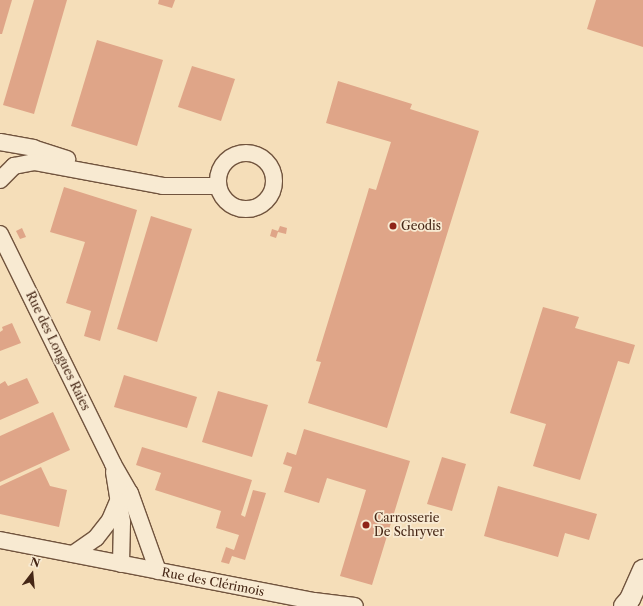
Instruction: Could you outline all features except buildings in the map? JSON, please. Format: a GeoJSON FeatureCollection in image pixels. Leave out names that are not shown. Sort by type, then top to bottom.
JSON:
{"type":"FeatureCollection","features":[{"type":"Feature","properties":{"kind":"street"},"geometry":{"type":"LineString","coordinates":[[0,142],[33,148],[135,182]]}},
{"type":"Feature","properties":{"kind":"street"},"geometry":{"type":"LineString","coordinates":[[0,180],[7,168],[34,162],[163,186],[218,186]]}},
{"type":"Feature","properties":{"kind":"street","name":"Rue des Longues Raies"},"geometry":{"type":"LineString","coordinates":[[1,234],[113,464],[130,493],[143,522],[158,571]]}},
{"type":"Feature","properties":{"kind":"street","name":"Rue des Longues Raies"},"geometry":{"type":"LineString","coordinates":[[113,464],[122,522],[122,564]]}},
{"type":"Feature","properties":{"kind":"street"},"geometry":{"type":"LineString","coordinates":[[73,554],[96,538],[110,520],[118,501]]}},
{"type":"Feature","properties":{"kind":"street","name":"Rue des Clérimois"},"geometry":{"type":"LineString","coordinates":[[0,540],[314,601],[355,606]]}},
{"type":"Feature","properties":{"kind":"street"},"geometry":{"type":"LineString","coordinates":[[624,606],[630,599],[643,570]]}},
{"type":"Feature","properties":{"kind":"place","name":"Geodis"},"geometry":{"type":"Point","coordinates":[393,226]}},
{"type":"Feature","properties":{"kind":"place","name":"Carrosserie De Schryver"},"geometry":{"type":"Point","coordinates":[366,525]}}]}
